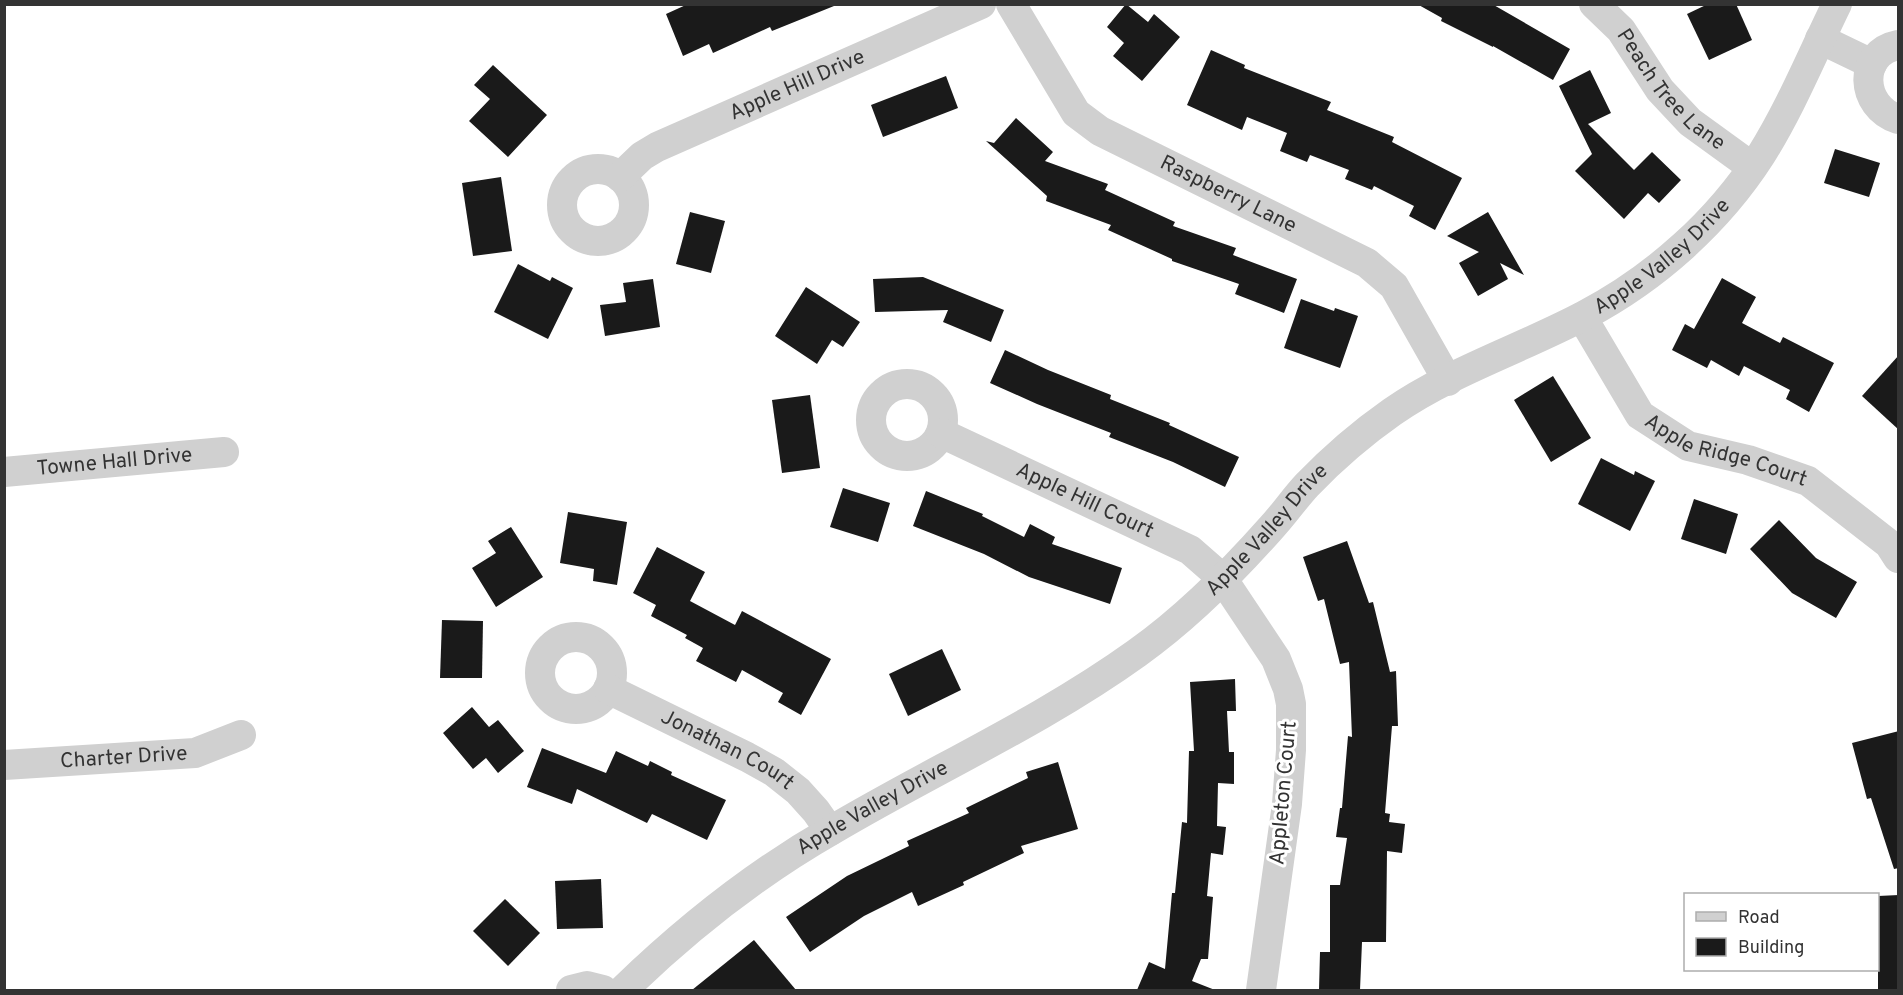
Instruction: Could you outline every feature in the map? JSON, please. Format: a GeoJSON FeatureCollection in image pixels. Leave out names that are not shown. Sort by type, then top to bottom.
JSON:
{"type":"FeatureCollection","features":[{"type":"Feature","properties":{"kind":"street","name":"Apple Hill Drive"},"geometry":{"type":"LineString","coordinates":[[620,177],[642,156],[657,147],[981,4]]}},
{"type":"Feature","properties":{"kind":"street","name":"Raspberry Lane"},"geometry":{"type":"LineString","coordinates":[[1011,4],[1076,113],[1100,131],[1367,262],[1394,286],[1448,381]]}},
{"type":"Feature","properties":{"kind":"street","name":"Peach Tree Lane"},"geometry":{"type":"LineString","coordinates":[[1593,4],[1621,30],[1660,90],[1690,122],[1752,168]]}},
{"type":"Feature","properties":{"kind":"street","name":"Apple Valley Drive"},"geometry":{"type":"LineString","coordinates":[[623,990],[706,915],[749,883],[830,831],[1098,680],[1169,629],[1272,528],[1305,487],[1341,453],[1405,404],[1582,317],[1621,295],[1670,258],[1711,218],[1752,168],[1780,121],[1837,4]]}},
{"type":"Feature","properties":{"kind":"street"},"geometry":{"type":"LineString","coordinates":[[1820,39],[1872,64]]}},
{"type":"Feature","properties":{"kind":"street"},"geometry":{"type":"LineString","coordinates":[[1899,45],[1882,52],[1872,64],[1868,78],[1869,93],[1877,106],[1888,116],[1899,119]]}},
{"type":"Feature","properties":{"kind":"street","name":"Apple Ridge Court"},"geometry":{"type":"LineString","coordinates":[[1582,317],[1641,415],[1688,446],[1748,460],[1808,481],[1895,545]]}},
{"type":"Feature","properties":{"kind":"street","name":"Apple Hill Court"},"geometry":{"type":"LineString","coordinates":[[941,433],[1190,550],[1222,578]]}},
{"type":"Feature","properties":{"kind":"street","name":"Towne Hall Drive"},"geometry":{"type":"LineString","coordinates":[[4,472],[224,452]]}},
{"type":"Feature","properties":{"kind":"street","name":"Appleton Court"},"geometry":{"type":"LineString","coordinates":[[1222,578],[1276,659],[1288,689],[1291,704],[1291,750],[1287,804],[1261,990]]}},
{"type":"Feature","properties":{"kind":"street","name":"Jonathan Court"},"geometry":{"type":"LineString","coordinates":[[608,689],[774,772],[798,791],[830,831]]}},
{"type":"Feature","properties":{"kind":"street","name":"Charter Drive"},"geometry":{"type":"LineString","coordinates":[[4,765],[195,753],[241,735]]}},
{"type":"Feature","properties":{"kind":"street"},"geometry":{"type":"LineString","coordinates":[[571,990],[587,986],[603,990]]}},
{"type":"Feature","properties":{"kind":"building"},"geometry":{"type":"Polygon","coordinates":[[[688,4],[834,4],[834,6],[772,31],[770,27],[713,53],[709,44],[683,56],[666,14],[688,4]]]}},
{"type":"Feature","properties":{"kind":"building"},"geometry":{"type":"Polygon","coordinates":[[[1126,4],[1148,22],[1154,14],[1180,37],[1142,81],[1113,56],[1124,43],[1107,27],[1126,4]]]}},
{"type":"Feature","properties":{"kind":"building"},"geometry":{"type":"Polygon","coordinates":[[[1417,4],[1492,4],[1570,49],[1553,80],[1493,46],[1441,21],[1442,18],[1417,4]]]}},
{"type":"Feature","properties":{"kind":"building"},"geometry":{"type":"Polygon","coordinates":[[[1708,4],[1736,4],[1752,40],[1709,60],[1687,14],[1708,4]]]}},
{"type":"Feature","properties":{"kind":"building"},"geometry":{"type":"Polygon","coordinates":[[[1211,50],[1245,65],[1244,68],[1331,102],[1327,110],[1394,137],[1392,142],[1462,178],[1435,230],[1409,216],[1414,206],[1374,186],[1372,190],[1345,179],[1349,170],[1310,155],[1307,162],[1280,151],[1287,133],[1247,117],[1242,130],[1187,105],[1211,50]]]}},
{"type":"Feature","properties":{"kind":"building"},"geometry":{"type":"Polygon","coordinates":[[[493,65],[547,115],[508,157],[469,121],[490,99],[474,85],[493,65]]]}},
{"type":"Feature","properties":{"kind":"building"},"geometry":{"type":"Polygon","coordinates":[[[1590,70],[1611,113],[1588,124],[1634,170],[1652,152],[1681,180],[1659,203],[1648,193],[1624,219],[1575,171],[1592,154],[1559,86],[1590,70]]]}},
{"type":"Feature","properties":{"kind":"building"},"geometry":{"type":"Polygon","coordinates":[[[946,76],[958,108],[883,137],[871,105],[946,76]]]}},
{"type":"Feature","properties":{"kind":"building"},"geometry":{"type":"Polygon","coordinates":[[[1016,118],[1053,152],[1045,161],[1108,184],[1105,190],[1175,222],[1173,226],[1236,248],[1233,255],[1297,279],[1284,313],[1235,294],[1239,284],[1172,261],[1108,230],[1111,225],[1046,201],[1047,196],[986,141],[994,143],[1016,118]]]}},
{"type":"Feature","properties":{"kind":"building"},"geometry":{"type":"Polygon","coordinates":[[[1835,149],[1880,163],[1869,197],[1824,183],[1835,149]]]}},
{"type":"Feature","properties":{"kind":"building"},"geometry":{"type":"Polygon","coordinates":[[[501,177],[512,251],[473,256],[462,183],[501,177]]]}},
{"type":"Feature","properties":{"kind":"building"},"geometry":{"type":"Polygon","coordinates":[[[690,212],[725,221],[711,273],[676,264],[690,212]]]}},
{"type":"Feature","properties":{"kind":"building"},"geometry":{"type":"Polygon","coordinates":[[[1488,212],[1524,275],[1500,263],[1508,279],[1478,296],[1459,263],[1479,252],[1447,236],[1488,212]]]}},
{"type":"Feature","properties":{"kind":"building"},"geometry":{"type":"Polygon","coordinates":[[[518,264],[550,281],[552,277],[573,288],[548,339],[494,312],[518,264]]]}},
{"type":"Feature","properties":{"kind":"building"},"geometry":{"type":"Polygon","coordinates":[[[923,277],[1004,310],[991,342],[943,322],[948,310],[875,312],[873,279],[923,277]]]}},
{"type":"Feature","properties":{"kind":"building"},"geometry":{"type":"Polygon","coordinates":[[[1722,278],[1756,297],[1742,323],[1780,343],[1783,337],[1834,363],[1809,412],[1786,399],[1790,390],[1744,366],[1739,376],[1711,360],[1707,368],[1672,350],[1685,324],[1694,329],[1722,278]]]}},
{"type":"Feature","properties":{"kind":"building"},"geometry":{"type":"Polygon","coordinates":[[[653,279],[660,327],[605,336],[600,305],[626,302],[623,283],[653,279]]]}},
{"type":"Feature","properties":{"kind":"building"},"geometry":{"type":"Polygon","coordinates":[[[806,287],[860,322],[843,347],[832,340],[817,364],[775,336],[806,287]]]}},
{"type":"Feature","properties":{"kind":"building"},"geometry":{"type":"Polygon","coordinates":[[[1301,299],[1334,311],[1335,308],[1358,316],[1340,368],[1284,348],[1301,299]]]}},
{"type":"Feature","properties":{"kind":"building"},"geometry":{"type":"Polygon","coordinates":[[[1005,350],[1111,395],[1110,399],[1170,423],[1169,425],[1239,457],[1225,487],[1173,462],[1109,437],[1111,433],[990,383],[1005,350]]]}},
{"type":"Feature","properties":{"kind":"building"},"geometry":{"type":"Polygon","coordinates":[[[1899,355],[1899,430],[1862,396],[1899,355]]]}},
{"type":"Feature","properties":{"kind":"building"},"geometry":{"type":"Polygon","coordinates":[[[1553,376],[1591,438],[1551,462],[1514,400],[1553,376]]]}},
{"type":"Feature","properties":{"kind":"building"},"geometry":{"type":"Polygon","coordinates":[[[810,395],[820,468],[782,473],[772,400],[810,395]]]}},
{"type":"Feature","properties":{"kind":"building"},"geometry":{"type":"Polygon","coordinates":[[[1601,458],[1634,475],[1635,471],[1655,481],[1630,531],[1578,504],[1601,458]]]}},
{"type":"Feature","properties":{"kind":"building"},"geometry":{"type":"Polygon","coordinates":[[[843,488],[890,503],[878,542],[830,527],[843,488]]]}},
{"type":"Feature","properties":{"kind":"building"},"geometry":{"type":"Polygon","coordinates":[[[926,491],[983,514],[982,516],[1024,537],[1030,524],[1055,537],[1052,544],[1122,568],[1110,604],[1029,577],[984,554],[913,526],[926,491]]]}},
{"type":"Feature","properties":{"kind":"building"},"geometry":{"type":"Polygon","coordinates":[[[1694,499],[1738,514],[1726,554],[1681,539],[1694,499]]]}},
{"type":"Feature","properties":{"kind":"building"},"geometry":{"type":"Polygon","coordinates":[[[568,512],[627,522],[617,585],[593,581],[594,569],[560,563],[568,512]]]}},
{"type":"Feature","properties":{"kind":"building"},"geometry":{"type":"Polygon","coordinates":[[[1779,520],[1816,558],[1857,582],[1836,618],[1792,593],[1750,549],[1779,520]]]}},
{"type":"Feature","properties":{"kind":"building"},"geometry":{"type":"Polygon","coordinates":[[[511,527],[543,577],[496,607],[472,568],[496,553],[488,541],[511,527]]]}},
{"type":"Feature","properties":{"kind":"building"},"geometry":{"type":"Polygon","coordinates":[[[1347,541],[1369,603],[1373,602],[1390,672],[1396,671],[1398,726],[1392,726],[1385,813],[1390,814],[1389,822],[1405,824],[1402,853],[1387,851],[1386,942],[1362,942],[1360,990],[1319,990],[1320,952],[1330,952],[1330,885],[1340,885],[1347,838],[1336,837],[1340,808],[1342,808],[1348,736],[1352,737],[1349,662],[1340,664],[1324,599],[1318,601],[1303,557],[1347,541]]]}},
{"type":"Feature","properties":{"kind":"building"},"geometry":{"type":"Polygon","coordinates":[[[657,547],[705,572],[690,601],[735,625],[742,611],[831,659],[801,715],[778,702],[783,693],[742,670],[736,682],[696,661],[703,648],[685,638],[687,635],[651,616],[656,605],[633,593],[657,547]]]}},
{"type":"Feature","properties":{"kind":"building"},"geometry":{"type":"Polygon","coordinates":[[[442,620],[483,621],[482,678],[440,678],[442,620]]]}},
{"type":"Feature","properties":{"kind":"building"},"geometry":{"type":"Polygon","coordinates":[[[942,649],[961,690],[908,716],[889,674],[942,649]]]}},
{"type":"Feature","properties":{"kind":"building"},"geometry":{"type":"Polygon","coordinates":[[[1235,679],[1236,711],[1227,711],[1229,752],[1234,752],[1234,784],[1218,783],[1217,826],[1226,827],[1223,855],[1211,853],[1207,896],[1213,897],[1208,959],[1201,959],[1192,981],[1215,990],[1137,990],[1149,962],[1165,969],[1182,822],[1187,823],[1189,751],[1194,751],[1190,682],[1235,679]]]}},
{"type":"Feature","properties":{"kind":"building"},"geometry":{"type":"Polygon","coordinates":[[[472,707],[489,727],[498,720],[524,751],[498,773],[486,758],[473,769],[443,733],[472,707]]]}},
{"type":"Feature","properties":{"kind":"building"},"geometry":{"type":"Polygon","coordinates":[[[1899,731],[1899,868],[1894,869],[1871,798],[1867,799],[1852,743],[1899,731]]]}},
{"type":"Feature","properties":{"kind":"building"},"geometry":{"type":"Polygon","coordinates":[[[542,748],[606,773],[616,751],[648,766],[650,761],[672,772],[671,775],[726,800],[707,840],[652,814],[647,823],[577,789],[572,804],[527,787],[542,748]]]}},
{"type":"Feature","properties":{"kind":"building"},"geometry":{"type":"Polygon","coordinates":[[[1058,762],[1078,829],[1021,846],[1024,853],[918,906],[912,892],[864,916],[810,952],[786,917],[847,876],[909,846],[907,841],[969,813],[966,808],[1028,778],[1026,772],[1058,762]]]}},
{"type":"Feature","properties":{"kind":"building"},"geometry":{"type":"Polygon","coordinates":[[[601,879],[603,928],[557,929],[555,881],[601,879]]]}},
{"type":"Feature","properties":{"kind":"building"},"geometry":{"type":"Polygon","coordinates":[[[1899,895],[1899,990],[1878,990],[1879,896],[1899,895]]]}},
{"type":"Feature","properties":{"kind":"building"},"geometry":{"type":"Polygon","coordinates":[[[505,899],[540,933],[508,966],[473,931],[505,899]]]}},
{"type":"Feature","properties":{"kind":"building"},"geometry":{"type":"Polygon","coordinates":[[[754,940],[796,990],[692,990],[754,940]]]}}]}
